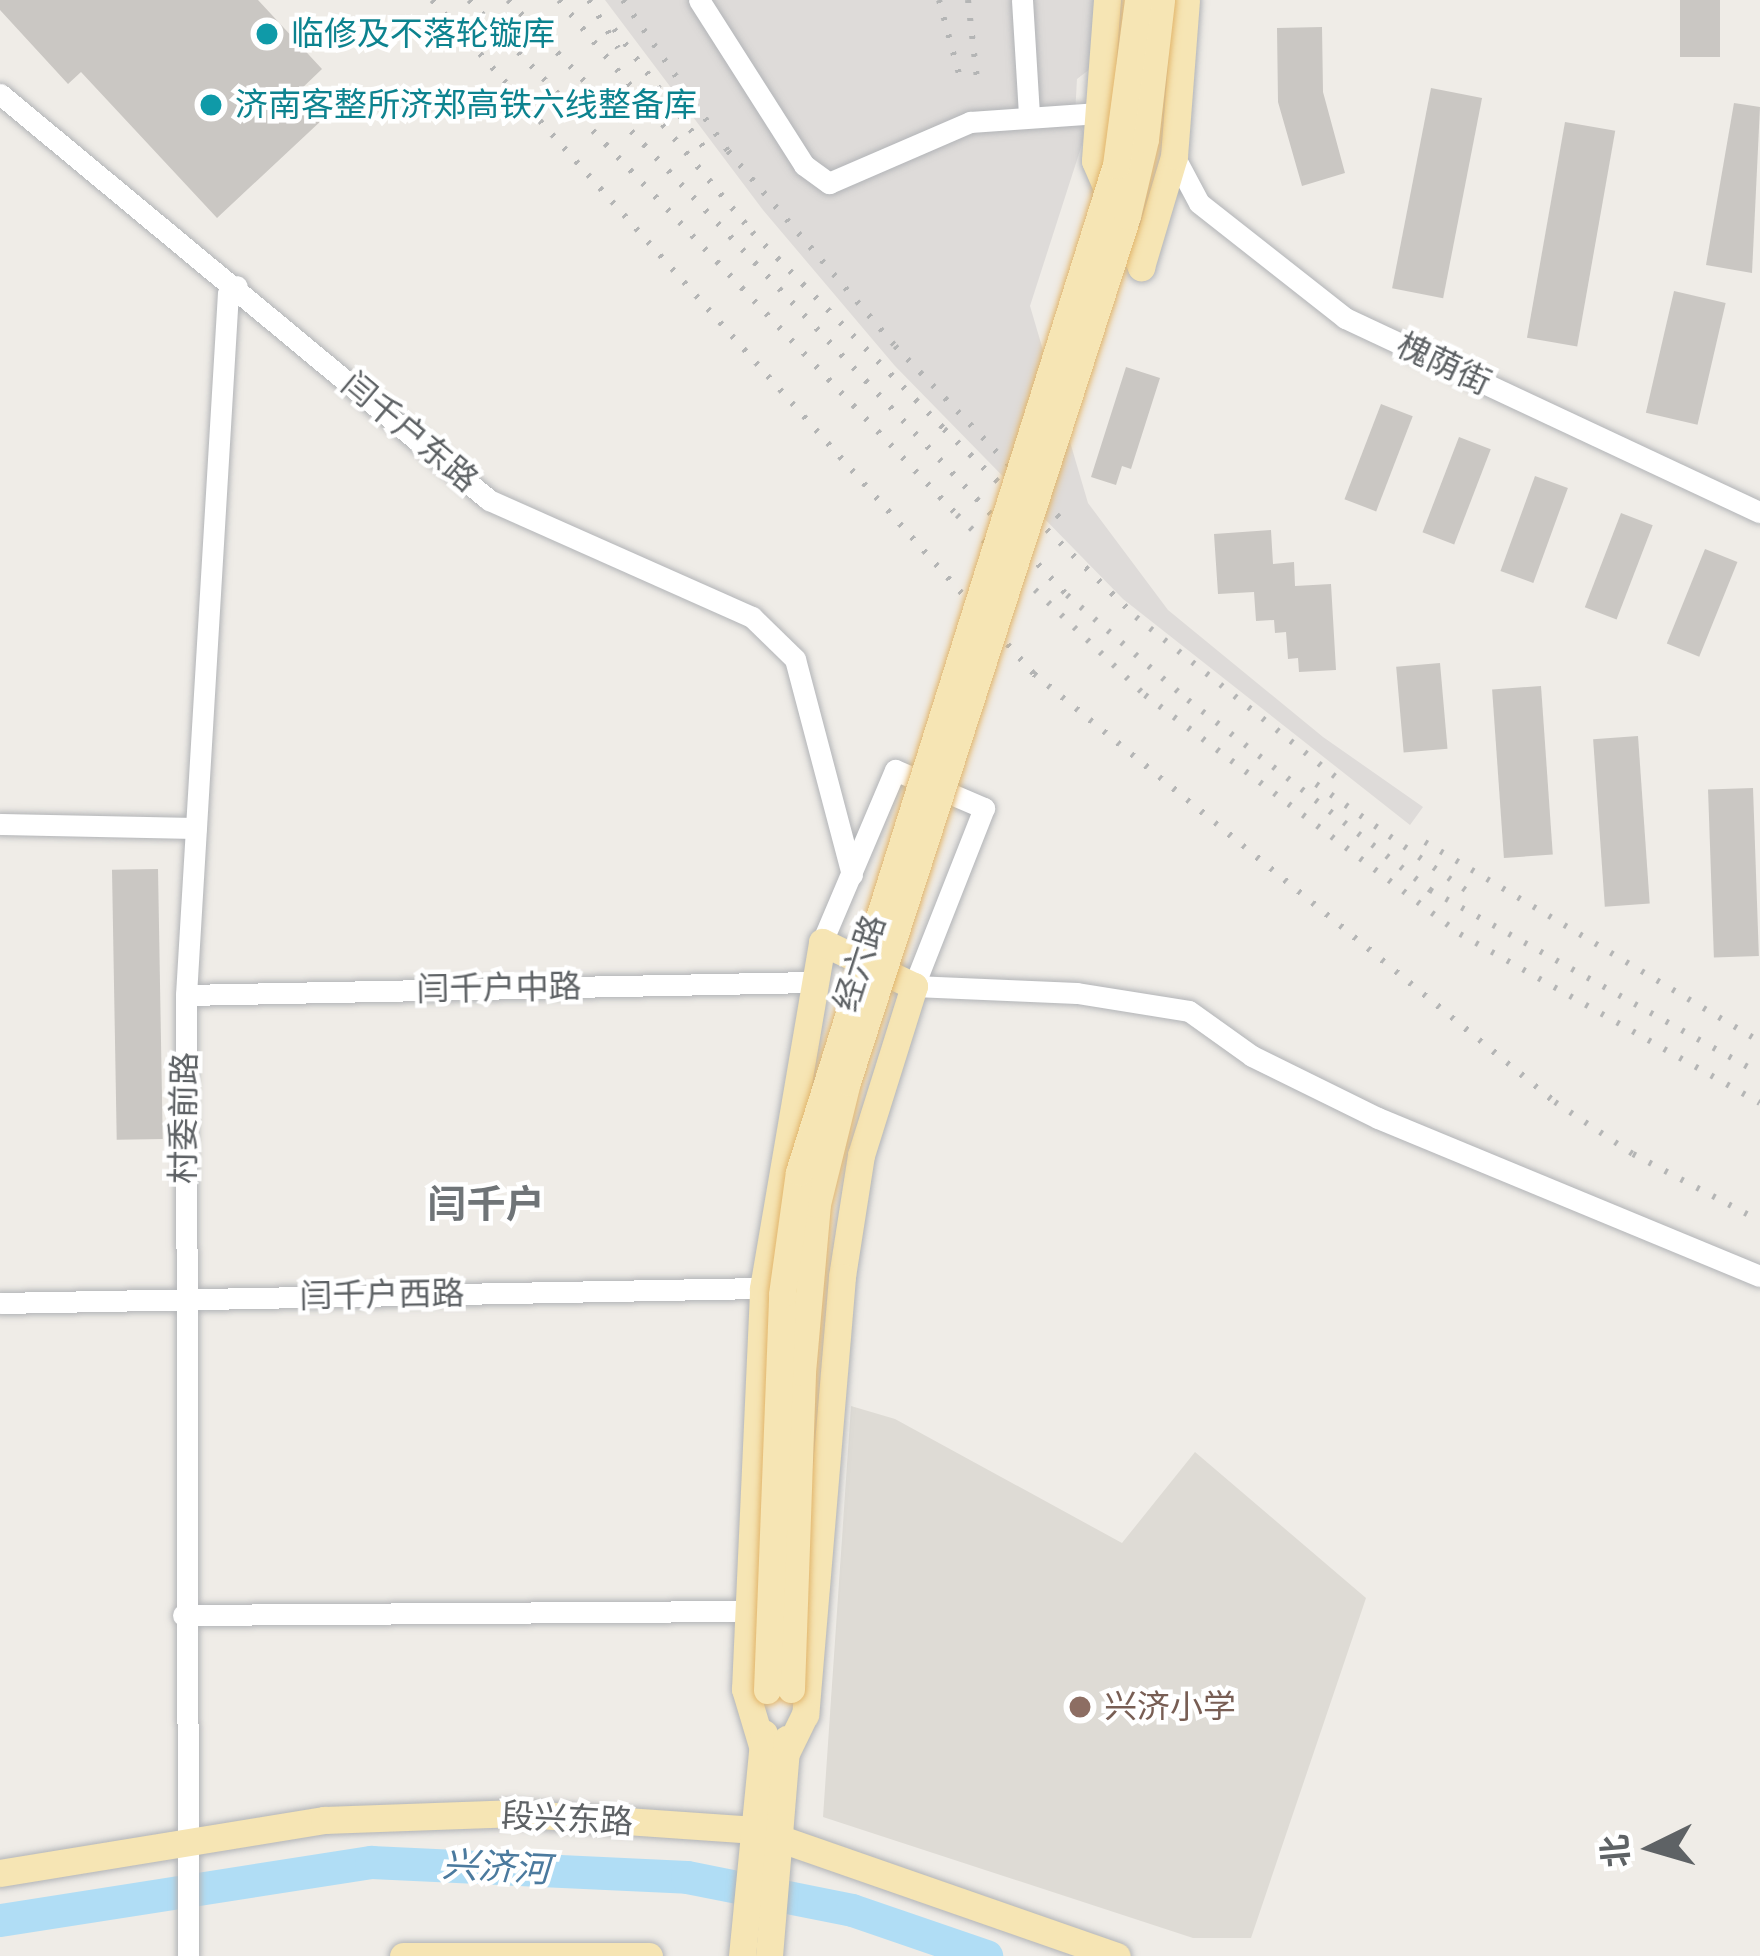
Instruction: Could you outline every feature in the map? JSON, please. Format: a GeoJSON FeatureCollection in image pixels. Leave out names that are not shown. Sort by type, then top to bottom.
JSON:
{"type":"FeatureCollection","features":[{"type":"Feature","properties":{"kind":"main road"},"geometry":{"type":"LineString","coordinates":[[1108,0],[1095,161],[1141,267],[1174,156],[1186,0]]}},
{"type":"Feature","properties":{"kind":"main road","name":"经六路"},"geometry":{"type":"LineString","coordinates":[[779,1689],[782,1294],[799,1172],[1104,207],[1138,0]]}},
{"type":"Feature","properties":{"kind":"main road","name":"经六路"},"geometry":{"type":"LineString","coordinates":[[756,1948],[754,1843],[775,1751],[817,1204],[848,1082],[1126,215],[1145,139],[1161,0]]}},
{"type":"Feature","properties":{"kind":"main road"},"geometry":{"type":"LineString","coordinates":[[822,943],[914,986],[861,1155],[842,1277],[805,1714],[775,1751],[745,1689],[763,1288],[811,982],[822,943]]}},
{"type":"Feature","properties":{"kind":"main road","name":"经六路"},"geometry":{"type":"LineString","coordinates":[[756,1948],[780,1867],[784,1835],[775,1751]]}},
{"type":"Feature","properties":{"kind":"main road","name":"段兴东路"},"geometry":{"type":"LineString","coordinates":[[0,1873],[185,1847],[324,1820],[511,1813],[754,1843],[784,1835],[1117,1956]]}},
{"type":"Feature","properties":{"kind":"main road"},"geometry":{"type":"LineString","coordinates":[[404,1956],[650,1956]]}},
{"type":"Feature","properties":{"kind":"street"},"geometry":{"type":"LineString","coordinates":[[699,0],[804,165],[829,183],[970,122],[1029,113],[1099,113]]}},
{"type":"Feature","properties":{"kind":"street"},"geometry":{"type":"LineString","coordinates":[[1022,0],[1029,113]]}},
{"type":"Feature","properties":{"kind":"street","name":"闫千户东路"},"geometry":{"type":"LineString","coordinates":[[0,94],[490,500],[752,617],[795,659],[852,875]]}},
{"type":"Feature","properties":{"kind":"street","name":"槐荫街"},"geometry":{"type":"LineString","coordinates":[[1174,156],[1199,203],[1345,318],[1760,512]]}},
{"type":"Feature","properties":{"kind":"street","name":"村委前路"},"geometry":{"type":"LineString","coordinates":[[188,1952],[182,1298],[186,994],[228,293],[237,286]]}},
{"type":"Feature","properties":{"kind":"street"},"geometry":{"type":"LineString","coordinates":[[822,943],[895,770],[984,808],[914,986],[1035,989],[1189,1011],[1252,1056],[1378,1118],[1760,1276]]}},
{"type":"Feature","properties":{"kind":"street"},"geometry":{"type":"LineString","coordinates":[[0,824],[196,828]]}},
{"type":"Feature","properties":{"kind":"street","name":"闫千户中路"},"geometry":{"type":"LineString","coordinates":[[186,994],[811,982]]}},
{"type":"Feature","properties":{"kind":"street","name":"闫千户西路"},"geometry":{"type":"LineString","coordinates":[[0,1303],[763,1288]]}},
{"type":"Feature","properties":{"kind":"street"},"geometry":{"type":"LineString","coordinates":[[183,1615],[748,1611]]}},
{"type":"Feature","properties":{"kind":"shaded area"},"geometry":{"type":"Polygon","coordinates":[[[605,0],[1094,0],[1090,69],[1077,79],[1075,115],[1085,135],[1030,306],[1088,503],[1168,610],[1323,737],[1423,807],[1410,825],[1123,599],[895,366],[763,210],[605,0]]]}},
{"type":"Feature","properties":{"kind":"shaded area","name":"兴济小学"},"geometry":{"type":"Polygon","coordinates":[[[851,1406],[895,1419],[1122,1543],[1195,1452],[1366,1598],[1251,1938],[1193,1938],[823,1817],[851,1406]]]}},
{"type":"Feature","properties":{"kind":"building","name":"济南客整所济郑高铁六线整备库"},"geometry":{"type":"Polygon","coordinates":[[[0,0],[258,0],[322,69],[298,92],[323,119],[217,218],[81,72],[68,84],[0,10],[0,0]]]}},
{"type":"Feature","properties":{"kind":"building"},"geometry":{"type":"Polygon","coordinates":[[[1680,0],[1720,0],[1720,57],[1680,57],[1680,0]]]}},
{"type":"Feature","properties":{"kind":"building"},"geometry":{"type":"Polygon","coordinates":[[[1322,27],[1323,92],[1345,173],[1302,186],[1278,102],[1277,28],[1322,27]]]}},
{"type":"Feature","properties":{"kind":"building"},"geometry":{"type":"Polygon","coordinates":[[[1431,88],[1482,98],[1443,298],[1392,288],[1431,88]]]}},
{"type":"Feature","properties":{"kind":"building"},"geometry":{"type":"Polygon","coordinates":[[[1734,103],[1760,107],[1752,273],[1706,265],[1734,103]]]}},
{"type":"Feature","properties":{"kind":"building"},"geometry":{"type":"Polygon","coordinates":[[[1565,122],[1615,131],[1577,347],[1527,338],[1565,122]]]}},
{"type":"Feature","properties":{"kind":"building"},"geometry":{"type":"Polygon","coordinates":[[[1674,291],[1726,303],[1698,425],[1646,413],[1674,291]]]}},
{"type":"Feature","properties":{"kind":"building"},"geometry":{"type":"Polygon","coordinates":[[[1126,367],[1160,378],[1131,469],[1122,466],[1116,485],[1091,477],[1126,367]]]}},
{"type":"Feature","properties":{"kind":"building"},"geometry":{"type":"Polygon","coordinates":[[[1381,404],[1413,416],[1376,511],[1344,499],[1381,404]]]}},
{"type":"Feature","properties":{"kind":"building"},"geometry":{"type":"Polygon","coordinates":[[[1459,437],[1491,449],[1454,544],[1422,532],[1459,437]]]}},
{"type":"Feature","properties":{"kind":"building"},"geometry":{"type":"Polygon","coordinates":[[[1535,476],[1568,488],[1533,583],[1500,571],[1535,476]]]}},
{"type":"Feature","properties":{"kind":"building"},"geometry":{"type":"Polygon","coordinates":[[[1621,513],[1653,525],[1617,619],[1585,607],[1621,513]]]}},
{"type":"Feature","properties":{"kind":"building"},"geometry":{"type":"Polygon","coordinates":[[[1271,530],[1273,564],[1294,562],[1295,586],[1331,584],[1336,670],[1299,672],[1298,658],[1288,659],[1286,632],[1275,633],[1274,620],[1256,621],[1254,592],[1218,594],[1214,534],[1271,530]]]}},
{"type":"Feature","properties":{"kind":"building"},"geometry":{"type":"Polygon","coordinates":[[[1705,549],[1737,562],[1699,657],[1667,644],[1705,549]]]}},
{"type":"Feature","properties":{"kind":"building"},"geometry":{"type":"Polygon","coordinates":[[[1440,663],[1447,749],[1404,753],[1396,667],[1440,663]]]}},
{"type":"Feature","properties":{"kind":"building"},"geometry":{"type":"Polygon","coordinates":[[[1541,686],[1553,855],[1504,858],[1492,689],[1541,686]]]}},
{"type":"Feature","properties":{"kind":"building"},"geometry":{"type":"Polygon","coordinates":[[[1638,736],[1650,904],[1605,907],[1593,739],[1638,736]]]}},
{"type":"Feature","properties":{"kind":"building"},"geometry":{"type":"Polygon","coordinates":[[[1753,788],[1759,956],[1714,957],[1708,790],[1753,788]]]}},
{"type":"Feature","properties":{"kind":"building"},"geometry":{"type":"Polygon","coordinates":[[[158,869],[163,1139],[117,1140],[112,870],[158,869]]]}},
{"type":"Feature","properties":{"kind":"waterway","name":"兴济河"},"geometry":{"type":"LineString","coordinates":[[0,1920],[371,1862],[687,1877],[852,1910],[986,1956]]}},
{"type":"Feature","properties":{"kind":"railway"},"geometry":{"type":"LineString","coordinates":[[432,0],[1034,674],[1555,1102],[1633,1154],[1760,1221]]}},
{"type":"Feature","properties":{"kind":"railway"},"geometry":{"type":"LineString","coordinates":[[469,0],[957,515],[1145,695],[1460,934],[1760,1103]]}},
{"type":"Feature","properties":{"kind":"railway"},"geometry":{"type":"LineString","coordinates":[[508,0],[1067,595],[1188,700],[1430,890],[1760,1074]]}},
{"type":"Feature","properties":{"kind":"railway"},"geometry":{"type":"LineString","coordinates":[[559,0],[752,232],[944,429],[1136,617],[1347,786]]}},
{"type":"Feature","properties":{"kind":"railway"},"geometry":{"type":"LineString","coordinates":[[589,0],[618,48]]}},
{"type":"Feature","properties":{"kind":"railway"},"geometry":{"type":"LineString","coordinates":[[623,0],[728,151],[895,346],[1061,519]]}},
{"type":"Feature","properties":{"kind":"railway"},"geometry":{"type":"LineString","coordinates":[[939,0],[959,74]]}},
{"type":"Feature","properties":{"kind":"railway"},"geometry":{"type":"LineString","coordinates":[[968,0],[978,88]]}},
{"type":"Feature","properties":{"kind":"railway"},"geometry":{"type":"LineString","coordinates":[[614,29],[711,157]]}},
{"type":"Feature","properties":{"kind":"railway"},"geometry":{"type":"LineString","coordinates":[[1316,784],[1477,898]]}},
{"type":"Feature","properties":{"kind":"railway"},"geometry":{"type":"LineString","coordinates":[[1425,842],[1760,1042]]}},
{"type":"Feature","properties":{"kind":"place","name":"临修及不落轮镟库"},"geometry":{"type":"Point","coordinates":[267,34]}},
{"type":"Feature","properties":{"kind":"place","name":"济南客整所济郑高铁六线整备库"},"geometry":{"type":"Point","coordinates":[211,105]}},
{"type":"Feature","properties":{"kind":"place","name":"兴济小学"},"geometry":{"type":"Point","coordinates":[1080,1707]}},
{"type":"Feature","properties":{"kind":"district","name":"闫千户"},"geometry":{"type":"Point","coordinates":[486,1205]}}]}
